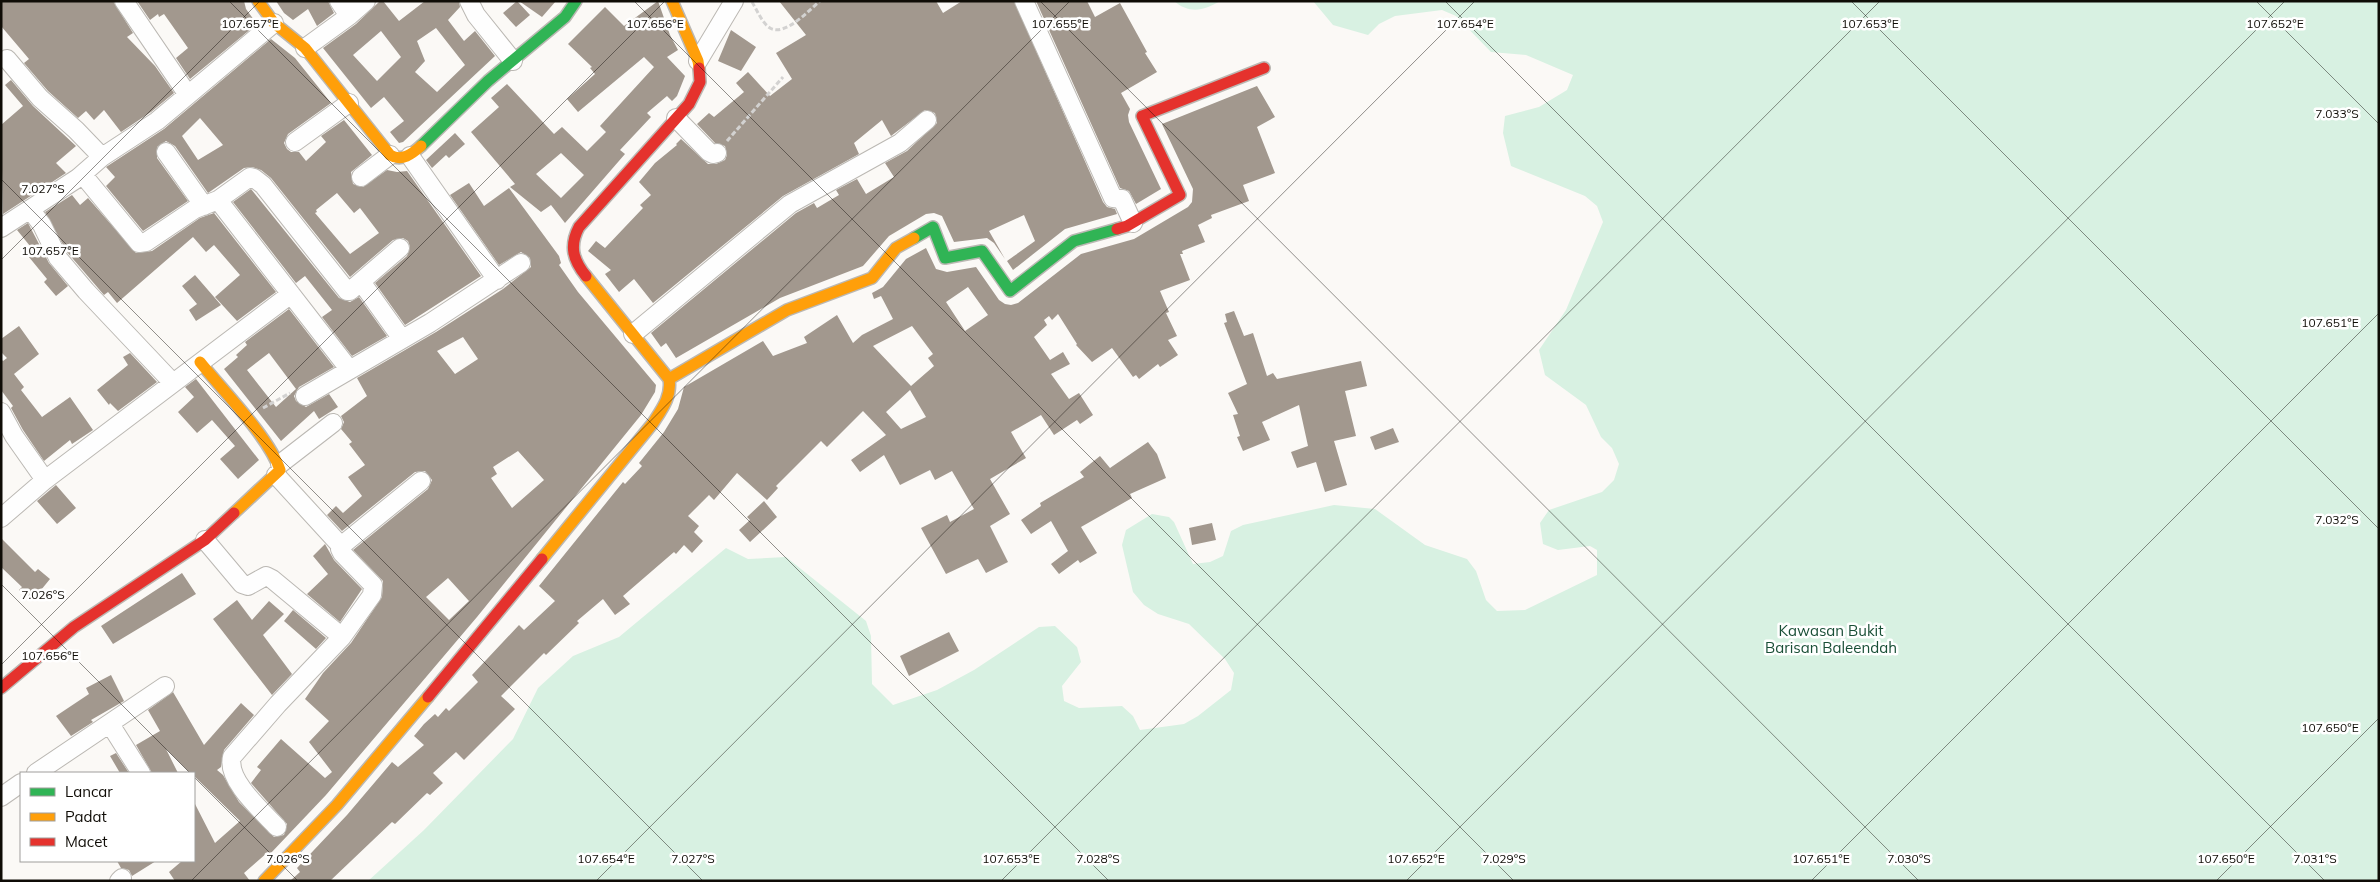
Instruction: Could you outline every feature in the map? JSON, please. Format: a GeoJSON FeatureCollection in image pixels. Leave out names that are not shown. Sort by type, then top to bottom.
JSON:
{"type":"FeatureCollection","features":[{"type":"Feature","properties":{"kind":"street"},"geometry":{"type":"LineString","coordinates":[[124,1],[188,95]]}},
{"type":"Feature","properties":{"kind":"street"},"geometry":{"type":"LineString","coordinates":[[258,1],[274,23],[305,48],[390,155],[395,158],[410,156],[488,81],[565,17],[576,1]]}},
{"type":"Feature","properties":{"kind":"street"},"geometry":{"type":"LineString","coordinates":[[338,1],[350,16]]}},
{"type":"Feature","properties":{"kind":"street"},"geometry":{"type":"LineString","coordinates":[[305,48],[350,16],[366,1]]}},
{"type":"Feature","properties":{"kind":"street"},"geometry":{"type":"LineString","coordinates":[[468,1],[476,15],[512,61]]}},
{"type":"Feature","properties":{"kind":"street"},"geometry":{"type":"LineString","coordinates":[[264,881],[336,805],[488,626],[653,422],[670,394],[671,386],[669,379],[578,265],[571,253],[574,236],[689,104],[699,84],[698,61],[672,1]]}},
{"type":"Feature","properties":{"kind":"street"},"geometry":{"type":"LineString","coordinates":[[698,61],[734,1]]}},
{"type":"Feature","properties":{"kind":"street"},"geometry":{"type":"LineString","coordinates":[[1024,1],[1112,198],[1122,199],[1133,222]]}},
{"type":"Feature","properties":{"kind":"street"},"geometry":{"type":"LineString","coordinates":[[1,228],[82,175],[102,157],[157,121],[274,23]]}},
{"type":"Feature","properties":{"kind":"street"},"geometry":{"type":"LineString","coordinates":[[7,59],[40,98],[76,130],[102,157]]}},
{"type":"Feature","properties":{"kind":"street"},"geometry":{"type":"LineString","coordinates":[[669,379],[786,310],[872,278],[896,248],[933,227],[945,258],[982,251],[1010,291],[1074,241],[1133,222],[1180,195],[1142,116],[1264,68]]}},
{"type":"Feature","properties":{"kind":"street"},"geometry":{"type":"LineString","coordinates":[[295,142],[349,103]]}},
{"type":"Feature","properties":{"kind":"street"},"geometry":{"type":"LineString","coordinates":[[676,118],[709,152],[717,153]]}},
{"type":"Feature","properties":{"kind":"street"},"geometry":{"type":"LineString","coordinates":[[633,334],[790,204],[900,143],[927,120]]}},
{"type":"Feature","properties":{"kind":"street"},"geometry":{"type":"LineString","coordinates":[[166,152],[291,294],[349,369]]}},
{"type":"Feature","properties":{"kind":"street"},"geometry":{"type":"LineString","coordinates":[[361,176],[390,155]]}},
{"type":"Feature","properties":{"kind":"street"},"geometry":{"type":"LineString","coordinates":[[410,156],[497,280]]}},
{"type":"Feature","properties":{"kind":"street"},"geometry":{"type":"LineString","coordinates":[[82,175],[139,243],[146,242],[195,209],[211,203],[247,179],[254,178],[263,185],[345,289],[350,291],[362,283],[400,248]]}},
{"type":"Feature","properties":{"kind":"street"},"geometry":{"type":"LineString","coordinates":[[30,210],[42,225],[58,258],[86,291],[173,383]]}},
{"type":"Feature","properties":{"kind":"street"},"geometry":{"type":"LineString","coordinates":[[305,396],[402,339],[497,280],[520,263]]}},
{"type":"Feature","properties":{"kind":"street"},"geometry":{"type":"LineString","coordinates":[[362,283],[402,339]]}},
{"type":"Feature","properties":{"kind":"street"},"geometry":{"type":"LineString","coordinates":[[1,518],[45,480],[291,294]]}},
{"type":"Feature","properties":{"kind":"street"},"geometry":{"type":"LineString","coordinates":[[200,362],[245,420],[278,470],[342,546]]}},
{"type":"Feature","properties":{"kind":"street"},"geometry":{"type":"LineString","coordinates":[[1,412],[14,436],[45,480]]}},
{"type":"Feature","properties":{"kind":"street"},"geometry":{"type":"LineString","coordinates":[[1,688],[74,627],[205,540],[278,470],[333,423]]}},
{"type":"Feature","properties":{"kind":"street"},"geometry":{"type":"LineString","coordinates":[[276,827],[242,789],[232,771],[232,757],[278,704],[342,637],[372,595],[374,589],[370,580],[341,552],[342,546],[421,481]]}},
{"type":"Feature","properties":{"kind":"street"},"geometry":{"type":"LineString","coordinates":[[205,540],[242,584],[248,586],[266,576],[272,578],[342,637]]}},
{"type":"Feature","properties":{"kind":"street"},"geometry":{"type":"LineString","coordinates":[[38,772],[165,686]]}},
{"type":"Feature","properties":{"kind":"street"},"geometry":{"type":"LineString","coordinates":[[110,724],[140,772]]}},
{"type":"Feature","properties":{"kind":"street"},"geometry":{"type":"LineString","coordinates":[[1,797],[20,784]]}},
{"type":"Feature","properties":{"kind":"path"},"geometry":{"type":"LineString","coordinates":[[751,1],[766,24],[772,29],[779,30],[793,25],[820,1]]}},
{"type":"Feature","properties":{"kind":"path"},"geometry":{"type":"LineString","coordinates":[[717,153],[783,77]]}},
{"type":"Feature","properties":{"kind":"path"},"geometry":{"type":"LineString","coordinates":[[245,420],[274,400],[289,393],[305,396]]}},
{"type":"Feature","properties":{"kind":"green space"},"geometry":{"type":"Polygon","coordinates":[[[1174,1],[1220,1],[1197,10],[1185,8],[1174,1]]]}},
{"type":"Feature","properties":{"kind":"green space","name":"Kawasan Bukit Barisan Baleendah"},"geometry":{"type":"Polygon","coordinates":[[[1313,1],[2379,1],[2379,881],[368,881],[424,830],[513,739],[538,688],[573,656],[619,637],[726,548],[748,559],[786,557],[866,621],[871,636],[872,684],[893,705],[937,690],[974,670],[1039,627],[1055,626],[1077,647],[1081,662],[1062,686],[1064,701],[1079,708],[1122,706],[1133,716],[1140,730],[1184,724],[1198,716],[1231,690],[1234,673],[1225,659],[1189,624],[1158,614],[1144,605],[1133,592],[1122,545],[1126,530],[1152,514],[1169,517],[1174,522],[1193,564],[1210,562],[1223,556],[1231,531],[1243,525],[1334,505],[1375,509],[1425,545],[1467,559],[1476,571],[1486,600],[1497,611],[1525,610],[1597,575],[1597,550],[1590,546],[1558,550],[1543,544],[1540,523],[1549,510],[1602,492],[1614,480],[1619,464],[1612,448],[1601,437],[1586,405],[1545,375],[1539,350],[1566,310],[1603,222],[1597,206],[1585,196],[1511,166],[1503,133],[1505,116],[1539,107],[1567,90],[1573,75],[1526,55],[1491,52],[1456,16],[1442,10],[1395,16],[1379,24],[1368,35],[1333,25],[1313,1]]]}},
{"type":"Feature","properties":{"kind":"building"},"geometry":{"type":"Polygon","coordinates":[[[1,1],[113,1],[133,33],[127,37],[155,66],[174,93],[151,112],[121,132],[104,110],[94,120],[86,111],[78,118],[48,91],[24,63],[29,59],[1,26],[1,1]]]}},
{"type":"Feature","properties":{"kind":"building"},"geometry":{"type":"Polygon","coordinates":[[[137,1],[244,1],[246,9],[257,24],[190,79],[176,58],[188,48],[164,14],[159,17],[158,14],[150,20],[137,1]]]}},
{"type":"Feature","properties":{"kind":"building"},"geometry":{"type":"Polygon","coordinates":[[[276,1],[328,1],[334,13],[317,26],[308,9],[293,20],[284,13],[276,1]]]}},
{"type":"Feature","properties":{"kind":"building"},"geometry":{"type":"Polygon","coordinates":[[[380,1],[383,1],[399,21],[425,1],[459,1],[460,7],[448,20],[464,41],[475,31],[495,56],[403,142],[399,143],[390,132],[404,121],[384,97],[371,108],[323,48],[356,24],[380,1]],[[436,28],[417,41],[425,61],[415,72],[437,92],[465,65],[436,28]],[[381,31],[353,55],[377,81],[401,57],[381,31]]]}},
{"type":"Feature","properties":{"kind":"building"},"geometry":{"type":"Polygon","coordinates":[[[517,1],[530,15],[516,27],[503,13],[517,1]]]}},
{"type":"Feature","properties":{"kind":"building"},"geometry":{"type":"Polygon","coordinates":[[[519,1],[556,1],[542,17],[519,1]]]}},
{"type":"Feature","properties":{"kind":"building"},"geometry":{"type":"Polygon","coordinates":[[[658,1],[670,35],[678,50],[667,57],[685,76],[677,96],[672,101],[667,96],[647,113],[651,117],[620,150],[625,154],[565,223],[551,205],[541,212],[510,187],[515,184],[471,132],[499,107],[491,98],[507,84],[554,134],[562,127],[587,151],[606,132],[600,126],[654,67],[644,57],[578,112],[567,99],[595,74],[590,68],[592,67],[568,44],[605,7],[624,26],[658,1]],[[561,153],[536,174],[561,198],[584,175],[561,153]]]}},
{"type":"Feature","properties":{"kind":"building"},"geometry":{"type":"Polygon","coordinates":[[[779,1],[936,1],[943,13],[962,1],[1014,1],[1103,202],[1107,207],[1115,209],[1117,214],[1065,229],[1013,270],[1007,261],[1035,241],[1024,215],[989,231],[1005,259],[994,243],[987,238],[954,242],[942,216],[934,213],[926,214],[889,236],[863,266],[780,298],[676,358],[666,343],[661,347],[651,333],[796,213],[814,203],[817,208],[839,195],[836,190],[857,179],[866,194],[894,177],[885,163],[907,151],[937,123],[935,113],[925,110],[891,136],[882,120],[854,143],[859,154],[783,196],[653,303],[634,279],[619,292],[605,274],[611,270],[588,251],[596,241],[605,248],[643,208],[640,205],[651,195],[639,182],[655,163],[677,145],[681,139],[708,164],[716,164],[725,160],[727,155],[725,146],[715,143],[697,124],[709,113],[714,117],[744,92],[736,83],[748,72],[770,96],[792,79],[776,53],[806,35],[779,1]]]}},
{"type":"Feature","properties":{"kind":"building"},"geometry":{"type":"Polygon","coordinates":[[[1036,1],[1087,1],[1095,17],[1120,3],[1147,52],[1145,53],[1157,72],[1121,93],[1130,109],[1128,115],[1129,122],[1161,189],[1136,204],[1129,191],[1120,188],[1036,1]]]}},
{"type":"Feature","properties":{"kind":"building"},"geometry":{"type":"Polygon","coordinates":[[[731,30],[756,47],[741,71],[718,61],[731,30]]]}},
{"type":"Feature","properties":{"kind":"building"},"geometry":{"type":"Polygon","coordinates":[[[271,39],[295,58],[331,103],[288,134],[284,143],[287,149],[291,152],[299,152],[306,161],[326,142],[321,136],[344,120],[372,155],[351,172],[353,184],[363,187],[387,170],[407,171],[481,276],[405,325],[375,283],[407,256],[410,247],[408,241],[403,238],[393,240],[350,277],[271,178],[261,170],[252,167],[244,168],[208,193],[175,146],[166,141],[157,147],[157,158],[188,201],[143,231],[106,186],[115,177],[106,167],[164,129],[271,39]],[[200,118],[182,136],[198,160],[223,145],[200,118]],[[337,193],[316,210],[317,212],[315,213],[350,254],[379,233],[360,208],[354,213],[337,193]]]}},
{"type":"Feature","properties":{"kind":"building"},"geometry":{"type":"Polygon","coordinates":[[[11,80],[33,106],[76,146],[56,163],[66,173],[3,214],[1,125],[23,106],[5,85],[11,80]]]}},
{"type":"Feature","properties":{"kind":"building"},"geometry":{"type":"Polygon","coordinates":[[[1257,86],[1275,117],[1257,127],[1275,173],[1243,185],[1249,201],[1211,215],[1212,218],[1198,225],[1205,242],[1182,251],[1183,254],[1180,254],[1190,280],[1160,291],[1169,312],[1166,313],[1177,336],[1168,340],[1178,355],[1160,367],[1158,364],[1139,379],[1136,375],[1133,377],[1112,348],[1092,362],[1076,345],[1058,314],[1052,320],[1049,316],[1044,320],[1047,325],[1034,337],[1050,360],[1063,352],[1070,364],[1051,374],[1069,399],[1079,393],[1093,415],[1080,424],[1077,420],[1054,435],[1041,415],[1011,432],[1026,458],[990,479],[1010,514],[990,526],[1008,562],[986,573],[978,559],[946,574],[921,528],[947,515],[950,522],[974,509],[952,471],[935,480],[930,470],[900,485],[884,455],[860,472],[851,460],[886,435],[863,411],[827,447],[821,441],[776,486],[778,488],[767,500],[737,473],[714,500],[709,495],[688,516],[699,526],[694,532],[703,541],[692,553],[684,545],[676,554],[674,552],[623,596],[630,604],[615,615],[603,599],[577,621],[579,623],[546,655],[544,653],[501,696],[515,709],[464,760],[456,752],[433,773],[443,783],[430,795],[427,793],[395,824],[392,822],[330,881],[290,881],[300,872],[297,868],[347,815],[392,762],[398,767],[424,745],[414,736],[424,724],[435,714],[438,717],[446,708],[449,711],[478,682],[472,675],[519,625],[524,630],[555,601],[539,586],[623,482],[625,484],[642,466],[639,463],[664,432],[678,409],[684,387],[763,341],[773,356],[807,343],[804,337],[837,315],[853,343],[862,335],[893,319],[881,296],[874,299],[872,293],[883,287],[906,259],[926,248],[936,269],[947,272],[976,267],[999,300],[1011,305],[1018,303],[1081,254],[1134,239],[1188,207],[1192,202],[1193,189],[1162,124],[1257,86]],[[968,287],[946,302],[965,331],[988,315],[968,287]],[[912,326],[873,346],[911,386],[934,366],[928,358],[933,354],[912,326]],[[910,390],[886,412],[901,429],[926,417],[910,390]]]}},
{"type":"Feature","properties":{"kind":"building"},"geometry":{"type":"Polygon","coordinates":[[[455,133],[465,144],[449,158],[446,155],[432,168],[426,160],[455,133]]]}},
{"type":"Feature","properties":{"kind":"building"},"geometry":{"type":"Polygon","coordinates":[[[469,183],[484,206],[509,188],[559,256],[561,263],[559,265],[578,292],[656,385],[655,392],[641,415],[477,617],[326,795],[270,854],[268,852],[244,873],[250,881],[175,881],[169,872],[181,862],[195,862],[195,804],[215,843],[240,821],[195,777],[195,772],[189,772],[166,749],[178,772],[151,772],[136,745],[160,731],[148,710],[173,692],[204,745],[241,703],[254,715],[224,750],[221,767],[217,770],[223,775],[239,802],[274,837],[284,835],[287,824],[251,783],[261,770],[257,767],[281,739],[325,778],[332,772],[309,742],[329,721],[305,699],[323,673],[351,643],[382,597],[383,581],[353,550],[428,489],[432,480],[425,471],[415,472],[342,531],[327,515],[336,506],[343,513],[362,496],[348,477],[365,465],[349,444],[352,442],[341,429],[344,422],[341,416],[367,396],[357,378],[436,332],[503,289],[531,267],[530,258],[521,252],[499,265],[450,195],[469,183]],[[463,337],[437,351],[455,374],[478,359],[463,337]],[[518,451],[493,467],[497,474],[491,478],[512,508],[544,480],[518,451]],[[448,578],[426,597],[449,620],[469,601],[448,578]]]}},
{"type":"Feature","properties":{"kind":"building"},"geometry":{"type":"Polygon","coordinates":[[[251,189],[339,298],[350,302],[359,297],[387,336],[352,356],[322,317],[332,310],[305,276],[296,283],[233,202],[251,189]]]}},
{"type":"Feature","properties":{"kind":"building"},"geometry":{"type":"Polygon","coordinates":[[[72,195],[80,205],[88,198],[136,253],[152,251],[200,218],[214,213],[276,292],[237,321],[215,297],[240,275],[214,245],[206,252],[193,237],[117,303],[108,292],[104,295],[67,252],[45,212],[72,195]]]}},
{"type":"Feature","properties":{"kind":"building"},"geometry":{"type":"Polygon","coordinates":[[[28,223],[49,263],[68,286],[56,296],[44,282],[47,279],[24,251],[30,246],[17,230],[28,223]]]}},
{"type":"Feature","properties":{"kind":"building"},"geometry":{"type":"Polygon","coordinates":[[[195,275],[221,305],[196,321],[189,310],[197,304],[182,286],[195,275]]]}},
{"type":"Feature","properties":{"kind":"building"},"geometry":{"type":"Polygon","coordinates":[[[289,309],[334,367],[299,387],[294,396],[296,401],[306,407],[329,394],[338,407],[319,419],[314,411],[281,441],[224,369],[238,357],[236,355],[247,345],[245,342],[289,309]],[[269,353],[247,370],[276,407],[296,389],[269,353]]]}},
{"type":"Feature","properties":{"kind":"building"},"geometry":{"type":"Polygon","coordinates":[[[1234,311],[1244,336],[1253,333],[1267,376],[1273,373],[1277,379],[1361,361],[1367,386],[1345,391],[1356,436],[1334,441],[1347,485],[1325,492],[1316,462],[1297,468],[1291,452],[1308,446],[1299,405],[1262,422],[1270,440],[1243,451],[1237,437],[1240,436],[1233,415],[1238,414],[1228,393],[1247,384],[1224,323],[1227,322],[1225,314],[1234,311]]]}},
{"type":"Feature","properties":{"kind":"building"},"geometry":{"type":"Polygon","coordinates":[[[19,326],[39,354],[14,374],[24,387],[21,390],[42,417],[70,397],[93,430],[72,444],[70,440],[44,461],[23,430],[11,408],[13,406],[1,390],[1,359],[3,361],[7,358],[1,352],[1,339],[19,326]]]}},
{"type":"Feature","properties":{"kind":"building"},"geometry":{"type":"Polygon","coordinates":[[[130,353],[157,382],[118,411],[110,403],[109,405],[97,390],[128,365],[123,357],[130,353]]]}},
{"type":"Feature","properties":{"kind":"building"},"geometry":{"type":"Polygon","coordinates":[[[196,379],[259,460],[238,479],[220,459],[235,446],[212,420],[197,433],[178,412],[194,397],[185,387],[196,379]]]}},
{"type":"Feature","properties":{"kind":"building"},"geometry":{"type":"Polygon","coordinates":[[[1393,428],[1399,442],[1375,450],[1370,437],[1393,428]]]}},
{"type":"Feature","properties":{"kind":"building"},"geometry":{"type":"Polygon","coordinates":[[[1148,442],[1157,454],[1166,478],[1130,494],[1132,498],[1081,527],[1097,553],[1080,563],[1078,560],[1059,574],[1051,564],[1068,551],[1051,521],[1031,534],[1021,520],[1041,506],[1040,503],[1084,477],[1080,472],[1100,456],[1110,468],[1148,442]]]}},
{"type":"Feature","properties":{"kind":"building"},"geometry":{"type":"Polygon","coordinates":[[[56,485],[76,508],[57,524],[37,501],[56,485]]]}},
{"type":"Feature","properties":{"kind":"building"},"geometry":{"type":"Polygon","coordinates":[[[764,501],[777,517],[750,542],[739,530],[750,520],[747,517],[764,501]]]}},
{"type":"Feature","properties":{"kind":"building"},"geometry":{"type":"Polygon","coordinates":[[[1212,523],[1216,540],[1192,545],[1189,528],[1212,523]]]}},
{"type":"Feature","properties":{"kind":"building"},"geometry":{"type":"Polygon","coordinates":[[[1,538],[35,572],[38,569],[50,579],[32,601],[19,590],[22,587],[1,567],[1,538]]]}},
{"type":"Feature","properties":{"kind":"building"},"geometry":{"type":"Polygon","coordinates":[[[325,544],[334,560],[362,589],[340,622],[307,594],[328,574],[313,556],[325,544]]]}},
{"type":"Feature","properties":{"kind":"building"},"geometry":{"type":"Polygon","coordinates":[[[182,573],[196,594],[113,644],[101,626],[182,573]]]}},
{"type":"Feature","properties":{"kind":"building"},"geometry":{"type":"Polygon","coordinates":[[[237,600],[252,620],[269,601],[284,614],[263,635],[292,674],[272,695],[213,619],[237,600]]]}},
{"type":"Feature","properties":{"kind":"building"},"geometry":{"type":"Polygon","coordinates":[[[293,610],[326,638],[316,649],[284,621],[293,610]]]}},
{"type":"Feature","properties":{"kind":"building"},"geometry":{"type":"Polygon","coordinates":[[[949,632],[959,651],[909,676],[900,656],[949,632]]]}},
{"type":"Feature","properties":{"kind":"building"},"geometry":{"type":"Polygon","coordinates":[[[111,675],[124,701],[91,720],[93,722],[71,736],[56,716],[89,694],[86,688],[111,675]]]}},
{"type":"Feature","properties":{"kind":"building"},"geometry":{"type":"Polygon","coordinates":[[[116,753],[128,772],[119,772],[110,756],[116,753]]]}},
{"type":"Feature","properties":{"kind":"building"},"geometry":{"type":"Polygon","coordinates":[[[118,862],[154,862],[132,876],[129,870],[121,868],[118,862]]]}},
{"type":"Feature","properties":{"kind":"traffic: fast"},"geometry":{"type":"LineString","coordinates":[[421,146],[488,81],[565,17],[576,1]]}},
{"type":"Feature","properties":{"kind":"traffic: fast"},"geometry":{"type":"LineString","coordinates":[[914,238],[933,227],[945,258],[982,251],[1010,291],[1074,241],[1117,229]]}},
{"type":"Feature","properties":{"kind":"traffic: slow"},"geometry":{"type":"LineString","coordinates":[[258,1],[274,23],[305,48],[390,155],[399,158],[403,157],[421,146]]}},
{"type":"Feature","properties":{"kind":"traffic: slow"},"geometry":{"type":"LineString","coordinates":[[672,1],[698,61],[699,68]]}},
{"type":"Feature","properties":{"kind":"traffic: slow"},"geometry":{"type":"LineString","coordinates":[[669,379],[787,310],[872,278],[896,248],[914,238]]}},
{"type":"Feature","properties":{"kind":"traffic: slow"},"geometry":{"type":"LineString","coordinates":[[542,559],[653,423],[666,402],[670,385],[669,379],[586,276]]}},
{"type":"Feature","properties":{"kind":"traffic: slow"},"geometry":{"type":"LineString","coordinates":[[200,362],[256,429],[266,443],[280,470],[234,513]]}},
{"type":"Feature","properties":{"kind":"traffic: slow"},"geometry":{"type":"LineString","coordinates":[[264,881],[337,805],[428,697]]}},
{"type":"Feature","properties":{"kind":"traffic: jam"},"geometry":{"type":"LineString","coordinates":[[586,276],[575,258],[573,247],[579,227],[689,104],[700,82],[699,68]]}},
{"type":"Feature","properties":{"kind":"traffic: jam"},"geometry":{"type":"LineString","coordinates":[[1117,229],[1127,226],[1180,195],[1142,116],[1264,68]]}},
{"type":"Feature","properties":{"kind":"traffic: jam"},"geometry":{"type":"LineString","coordinates":[[1,688],[74,627],[205,540],[234,513]]}},
{"type":"Feature","properties":{"kind":"traffic: jam"},"geometry":{"type":"LineString","coordinates":[[428,697],[542,559]]}}]}
